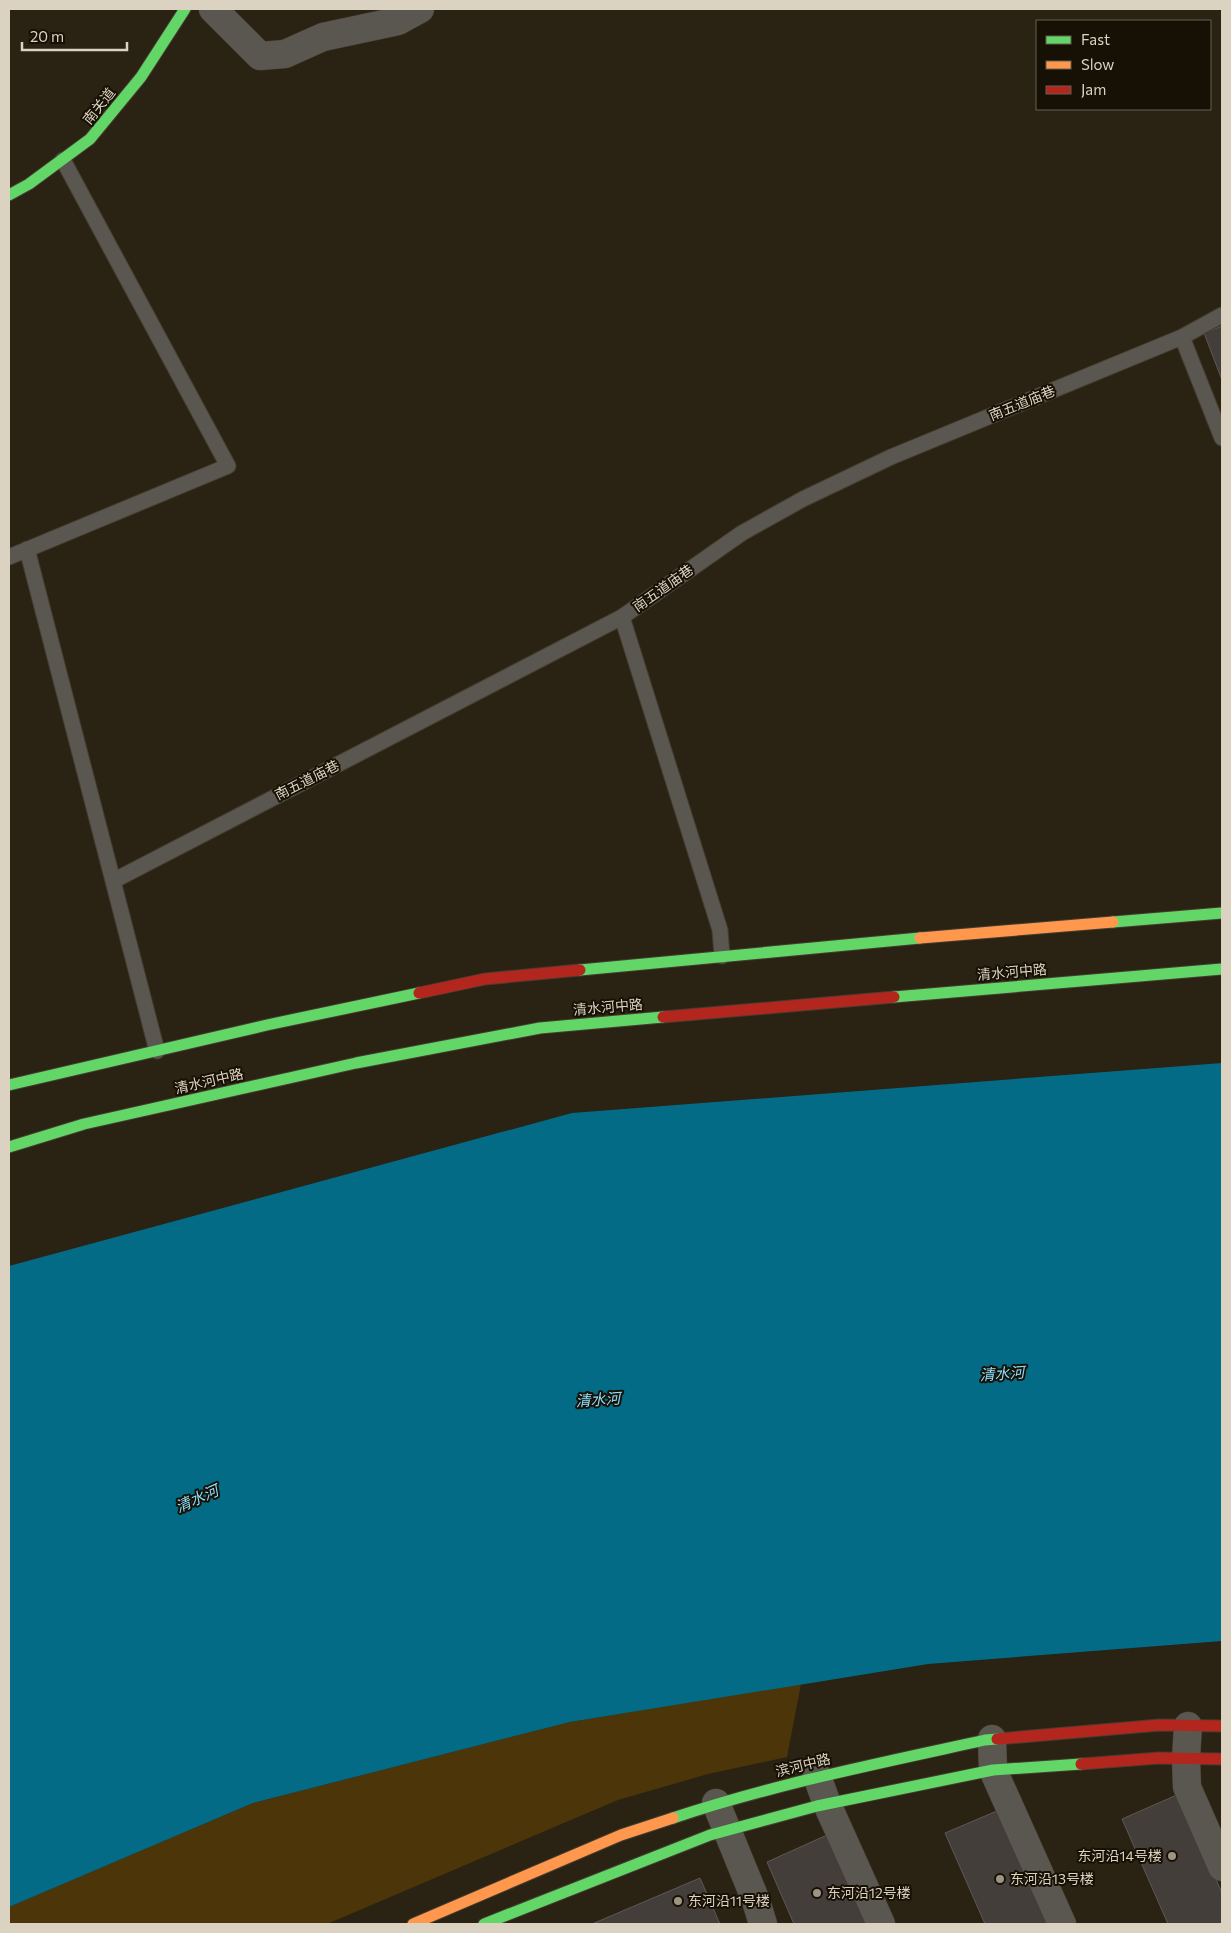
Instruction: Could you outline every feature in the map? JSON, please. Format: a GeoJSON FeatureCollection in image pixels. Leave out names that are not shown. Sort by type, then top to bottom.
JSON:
{"type":"FeatureCollection","features":[{"type":"Feature","properties":{"kind":"main road","name":"南关道"},"geometry":{"type":"LineString","coordinates":[[9,195],[29,184],[90,139],[136,84],[185,9]]}},
{"type":"Feature","properties":{"kind":"main road"},"geometry":{"type":"LineString","coordinates":[[9,1085],[267,1025],[485,979],[854,943],[1222,913]]}},
{"type":"Feature","properties":{"kind":"main road","name":"清水河中路"},"geometry":{"type":"LineString","coordinates":[[9,1147],[94,1122],[356,1063],[540,1028],[1222,969]]}},
{"type":"Feature","properties":{"kind":"main road","name":"滨河中路"},"geometry":{"type":"LineString","coordinates":[[413,1924],[621,1835],[716,1803],[817,1776],[992,1739],[1160,1726],[1222,1726]]}},
{"type":"Feature","properties":{"kind":"main road"},"geometry":{"type":"LineString","coordinates":[[484,1924],[701,1838],[827,1804],[993,1770],[1159,1758],[1222,1759]]}},
{"type":"Feature","properties":{"kind":"street"},"geometry":{"type":"LineString","coordinates":[[213,9],[260,56],[285,54],[323,37],[398,21],[420,9]]}},
{"type":"Feature","properties":{"kind":"street"},"geometry":{"type":"LineString","coordinates":[[1188,1726],[1187,1787],[1222,1867]]}},
{"type":"Feature","properties":{"kind":"street"},"geometry":{"type":"LineString","coordinates":[[992,1739],[993,1770],[1062,1924]]}},
{"type":"Feature","properties":{"kind":"street"},"geometry":{"type":"LineString","coordinates":[[817,1776],[827,1804],[881,1924]]}},
{"type":"Feature","properties":{"kind":"street"},"geometry":{"type":"LineString","coordinates":[[716,1803],[756,1901],[763,1924]]}},
{"type":"Feature","properties":{"kind":"lane"},"geometry":{"type":"LineString","coordinates":[[9,557],[228,466],[63,160]]}},
{"type":"Feature","properties":{"kind":"lane","name":"南五道庙巷"},"geometry":{"type":"LineString","coordinates":[[113,881],[622,617],[742,533],[803,500],[891,457],[1182,337],[1222,315]]}},
{"type":"Feature","properties":{"kind":"lane"},"geometry":{"type":"LineString","coordinates":[[1182,337],[1222,438]]}},
{"type":"Feature","properties":{"kind":"lane"},"geometry":{"type":"LineString","coordinates":[[27,549],[157,1051]]}},
{"type":"Feature","properties":{"kind":"lane"},"geometry":{"type":"LineString","coordinates":[[622,617],[720,930],[722,956]]}},
{"type":"Feature","properties":{"kind":"shaded area"},"geometry":{"type":"Polygon","coordinates":[[[801,1684],[787,1757],[708,1774],[618,1800],[327,1924],[9,1924],[9,1907],[253,1803],[570,1722],[801,1684]]]}},
{"type":"Feature","properties":{"kind":"water","name":"清水河"},"geometry":{"type":"Polygon","coordinates":[[[1222,1063],[1222,1641],[928,1664],[570,1722],[253,1803],[9,1907],[9,1266],[572,1113],[1222,1063]]]}},
{"type":"Feature","properties":{"kind":"building"},"geometry":{"type":"Polygon","coordinates":[[[1222,326],[1222,380],[1204,333],[1222,326]]]}},
{"type":"Feature","properties":{"kind":"building","name":"东河沿14号楼"},"geometry":{"type":"Polygon","coordinates":[[[1179,1794],[1222,1893],[1222,1924],[1168,1924],[1122,1819],[1179,1794]]]}},
{"type":"Feature","properties":{"kind":"building","name":"东河沿13号楼"},"geometry":{"type":"Polygon","coordinates":[[[1004,1808],[1055,1924],[985,1924],[945,1833],[1004,1808]]]}},
{"type":"Feature","properties":{"kind":"building","name":"东河沿12号楼"},"geometry":{"type":"Polygon","coordinates":[[[827,1835],[866,1924],[794,1924],[767,1862],[827,1835]]]}},
{"type":"Feature","properties":{"kind":"building","name":"东河沿11号楼"},"geometry":{"type":"Polygon","coordinates":[[[700,1878],[720,1924],[592,1924],[700,1878]]]}},
{"type":"Feature","properties":{"kind":"traffic: fast"},"geometry":{"type":"LineString","coordinates":[[9,195],[29,184],[90,139],[141,77],[185,9]]}},
{"type":"Feature","properties":{"kind":"traffic: fast"},"geometry":{"type":"LineString","coordinates":[[1113,922],[1222,913]]}},
{"type":"Feature","properties":{"kind":"traffic: fast"},"geometry":{"type":"LineString","coordinates":[[580,970],[920,938]]}},
{"type":"Feature","properties":{"kind":"traffic: fast"},"geometry":{"type":"LineString","coordinates":[[894,997],[1222,969]]}},
{"type":"Feature","properties":{"kind":"traffic: fast"},"geometry":{"type":"LineString","coordinates":[[9,1085],[267,1025],[419,993]]}},
{"type":"Feature","properties":{"kind":"traffic: fast"},"geometry":{"type":"LineString","coordinates":[[9,1147],[84,1124],[356,1063],[540,1028],[663,1017]]}},
{"type":"Feature","properties":{"kind":"traffic: fast"},"geometry":{"type":"LineString","coordinates":[[673,1818],[750,1795],[828,1775],[985,1740],[997,1739]]}},
{"type":"Feature","properties":{"kind":"traffic: fast"},"geometry":{"type":"LineString","coordinates":[[484,1924],[710,1835],[817,1806],[993,1770],[1081,1764]]}},
{"type":"Feature","properties":{"kind":"traffic: slow"},"geometry":{"type":"LineString","coordinates":[[920,938],[1113,922]]}},
{"type":"Feature","properties":{"kind":"traffic: slow"},"geometry":{"type":"LineString","coordinates":[[413,1924],[621,1835],[673,1818]]}},
{"type":"Feature","properties":{"kind":"traffic: jam"},"geometry":{"type":"LineString","coordinates":[[419,993],[485,979],[580,970]]}},
{"type":"Feature","properties":{"kind":"traffic: jam"},"geometry":{"type":"LineString","coordinates":[[663,1017],[894,997]]}},
{"type":"Feature","properties":{"kind":"traffic: jam"},"geometry":{"type":"LineString","coordinates":[[997,1739],[1160,1725],[1222,1726]]}},
{"type":"Feature","properties":{"kind":"traffic: jam"},"geometry":{"type":"LineString","coordinates":[[1081,1764],[1159,1758],[1222,1759]]}},
{"type":"Feature","properties":{"kind":"place","name":"东河沿14号楼"},"geometry":{"type":"Point","coordinates":[1172,1856]}},
{"type":"Feature","properties":{"kind":"place","name":"东河沿13号楼"},"geometry":{"type":"Point","coordinates":[1000,1879]}},
{"type":"Feature","properties":{"kind":"place","name":"东河沿12号楼"},"geometry":{"type":"Point","coordinates":[817,1893]}},
{"type":"Feature","properties":{"kind":"place","name":"东河沿11号楼"},"geometry":{"type":"Point","coordinates":[678,1901]}}]}
